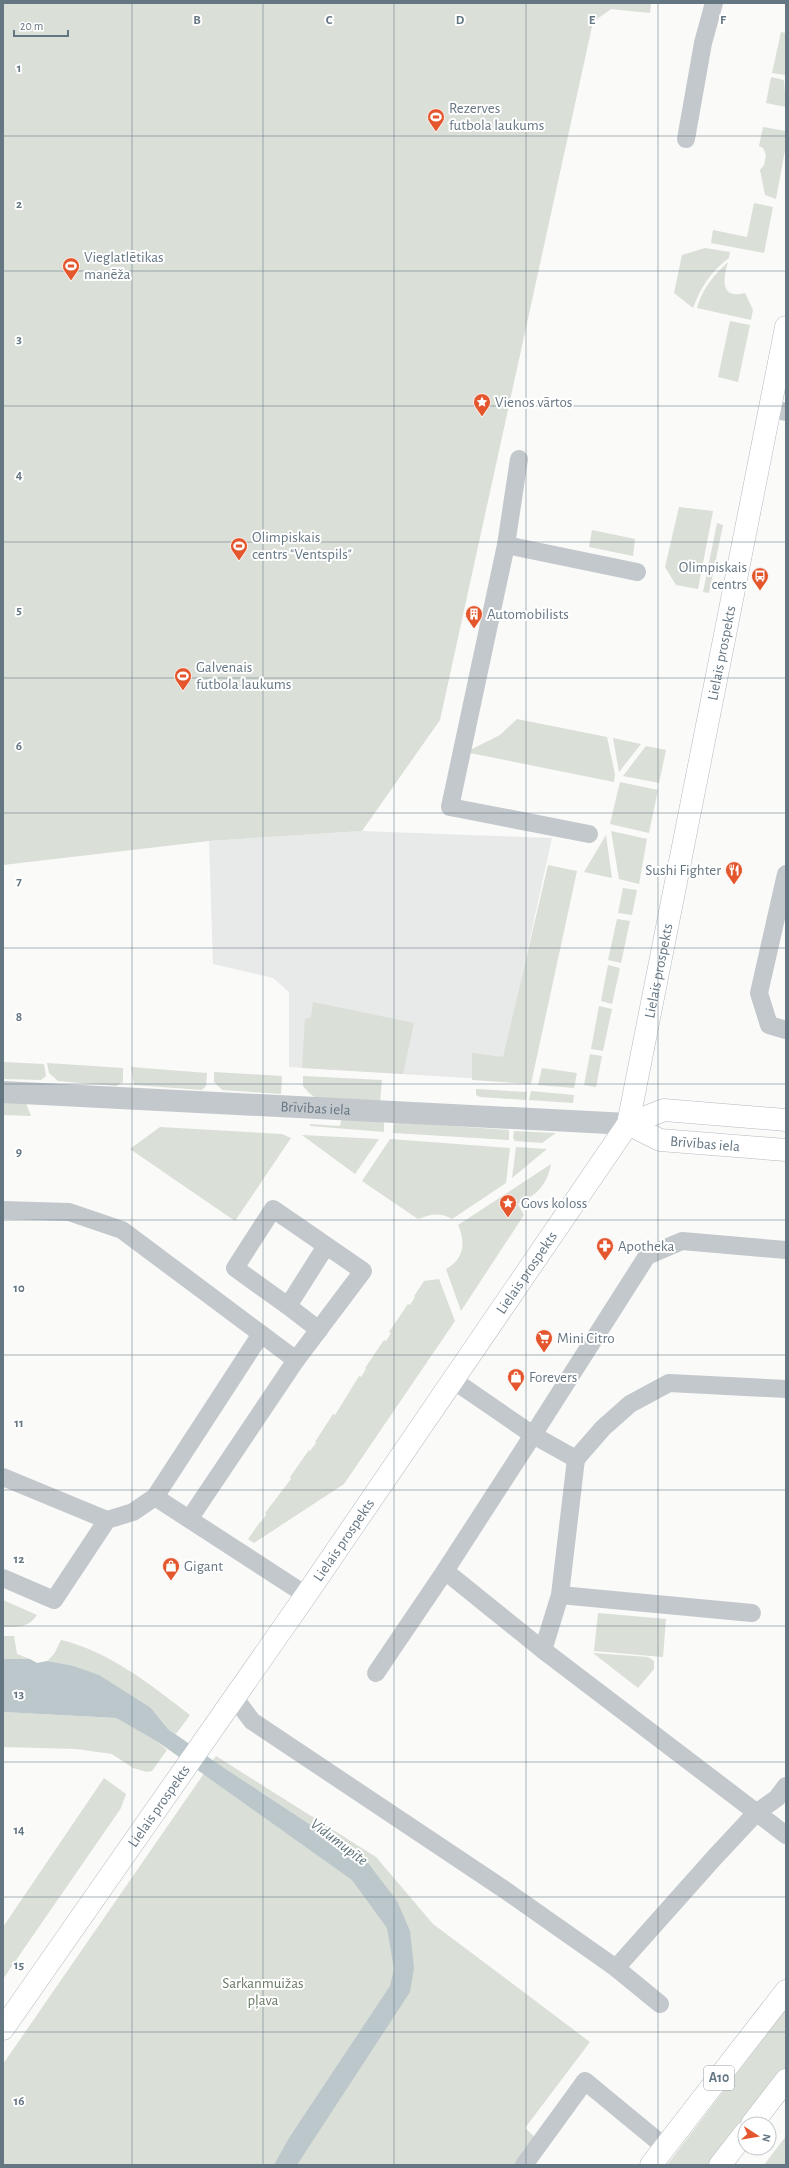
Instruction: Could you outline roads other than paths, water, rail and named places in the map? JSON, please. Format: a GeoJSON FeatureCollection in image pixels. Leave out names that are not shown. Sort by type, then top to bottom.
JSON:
{"type":"FeatureCollection","features":[{"type":"Feature","properties":{"kind":"main road","name":"Lielais prospekts"},"geometry":{"type":"LineString","coordinates":[[3,2028],[306,1595],[628,1124],[778,410],[786,327]]}},
{"type":"Feature","properties":{"kind":"main road","name":"Brīvības iela"},"geometry":{"type":"LineString","coordinates":[[628,1124],[664,1110],[786,1120]]}},
{"type":"Feature","properties":{"kind":"main road","name":"Brīvības iela"},"geometry":{"type":"LineString","coordinates":[[628,1124],[660,1140],[786,1150]]}},
{"type":"Feature","properties":{"kind":"main road","name":"A10"},"geometry":{"type":"LineString","coordinates":[[651,2165],[786,1991]]}},
{"type":"Feature","properties":{"kind":"main road"},"geometry":{"type":"LineString","coordinates":[[758,2116],[786,2080]]}},
{"type":"Feature","properties":{"kind":"main road"},"geometry":{"type":"LineString","coordinates":[[720,2165],[737,2143]]}},
{"type":"Feature","properties":{"kind":"street"},"geometry":{"type":"LineString","coordinates":[[686,139],[703,43],[714,3]]}},
{"type":"Feature","properties":{"kind":"street"},"geometry":{"type":"LineString","coordinates":[[518,459],[506,546],[450,807],[589,834]]}},
{"type":"Feature","properties":{"kind":"street"},"geometry":{"type":"LineString","coordinates":[[506,546],[638,572]]}},
{"type":"Feature","properties":{"kind":"street"},"geometry":{"type":"LineString","coordinates":[[786,874],[759,993],[769,1025],[786,1030]]}},
{"type":"Feature","properties":{"kind":"street","name":"Brīvības iela"},"geometry":{"type":"LineString","coordinates":[[3,1092],[628,1124]]}},
{"type":"Feature","properties":{"kind":"street"},"geometry":{"type":"LineString","coordinates":[[190,1518],[296,1360],[319,1330],[363,1271],[273,1209],[234,1268],[319,1330]]}},
{"type":"Feature","properties":{"kind":"street"},"geometry":{"type":"LineString","coordinates":[[3,1210],[69,1212],[122,1230],[296,1360]]}},
{"type":"Feature","properties":{"kind":"street"},"geometry":{"type":"LineString","coordinates":[[376,1673],[445,1572],[647,1256],[682,1241],[786,1250]]}},
{"type":"Feature","properties":{"kind":"street"},"geometry":{"type":"LineString","coordinates":[[288,1306],[326,1246]]}},
{"type":"Feature","properties":{"kind":"street"},"geometry":{"type":"LineString","coordinates":[[3,1578],[54,1600],[107,1520],[133,1512],[155,1497],[261,1334]]}},
{"type":"Feature","properties":{"kind":"street"},"geometry":{"type":"LineString","coordinates":[[453,1380],[533,1435],[576,1459]]}},
{"type":"Feature","properties":{"kind":"street"},"geometry":{"type":"LineString","coordinates":[[543,1650],[560,1595],[576,1459],[603,1428],[630,1404],[669,1383],[786,1389]]}},
{"type":"Feature","properties":{"kind":"street"},"geometry":{"type":"LineString","coordinates":[[3,1477],[107,1520]]}},
{"type":"Feature","properties":{"kind":"street"},"geometry":{"type":"LineString","coordinates":[[155,1497],[190,1518],[306,1595]]}},
{"type":"Feature","properties":{"kind":"street"},"geometry":{"type":"LineString","coordinates":[[445,1572],[543,1650],[786,1835]]}},
{"type":"Feature","properties":{"kind":"street"},"geometry":{"type":"LineString","coordinates":[[560,1595],[752,1614]]}},
{"type":"Feature","properties":{"kind":"street"},"geometry":{"type":"LineString","coordinates":[[234,1697],[252,1721],[505,1890],[616,1968],[660,2004]]}},
{"type":"Feature","properties":{"kind":"street"},"geometry":{"type":"LineString","coordinates":[[616,1968],[756,1813],[777,1798],[786,1786]]}},
{"type":"Feature","properties":{"kind":"street"},"geometry":{"type":"LineString","coordinates":[[524,2165],[585,2081],[665,2147]]}},
{"type":"Feature","properties":{"kind":"place","name":"Rezerves futbola laukums"},"geometry":{"type":"Point","coordinates":[436,132]}},
{"type":"Feature","properties":{"kind":"place","name":"Vieglatlētikas manēža"},"geometry":{"type":"Point","coordinates":[71,281]}},
{"type":"Feature","properties":{"kind":"place","name":"Vienos vārtos"},"geometry":{"type":"Point","coordinates":[482,417]}},
{"type":"Feature","properties":{"kind":"place","name":"Olimpiskais centrs \"Ventspils\""},"geometry":{"type":"Point","coordinates":[239,561]}},
{"type":"Feature","properties":{"kind":"place","name":"Olimpiskais centrs"},"geometry":{"type":"Point","coordinates":[760,591]}},
{"type":"Feature","properties":{"kind":"place","name":"Automobilists"},"geometry":{"type":"Point","coordinates":[474,629]}},
{"type":"Feature","properties":{"kind":"place","name":"Galvenais futbola laukums"},"geometry":{"type":"Point","coordinates":[183,691]}},
{"type":"Feature","properties":{"kind":"place","name":"Sushi Fighter"},"geometry":{"type":"Point","coordinates":[734,885]}},
{"type":"Feature","properties":{"kind":"place","name":"Govs koloss"},"geometry":{"type":"Point","coordinates":[508,1218]}},
{"type":"Feature","properties":{"kind":"place","name":"Apotheka"},"geometry":{"type":"Point","coordinates":[605,1261]}},
{"type":"Feature","properties":{"kind":"place","name":"Mini Citro"},"geometry":{"type":"Point","coordinates":[544,1353]}},
{"type":"Feature","properties":{"kind":"place","name":"Forevers"},"geometry":{"type":"Point","coordinates":[516,1392]}},
{"type":"Feature","properties":{"kind":"place","name":"Gigant"},"geometry":{"type":"Point","coordinates":[171,1581]}},
{"type":"Feature","properties":{"kind":"water label","name":"Vidumupīte"},"geometry":{"type":"Point","coordinates":[339,1842]}},
{"type":"Feature","properties":{"kind":"park label","name":"Sarkanmuižas pļava"},"geometry":{"type":"Point","coordinates":[263,1992]}}]}
